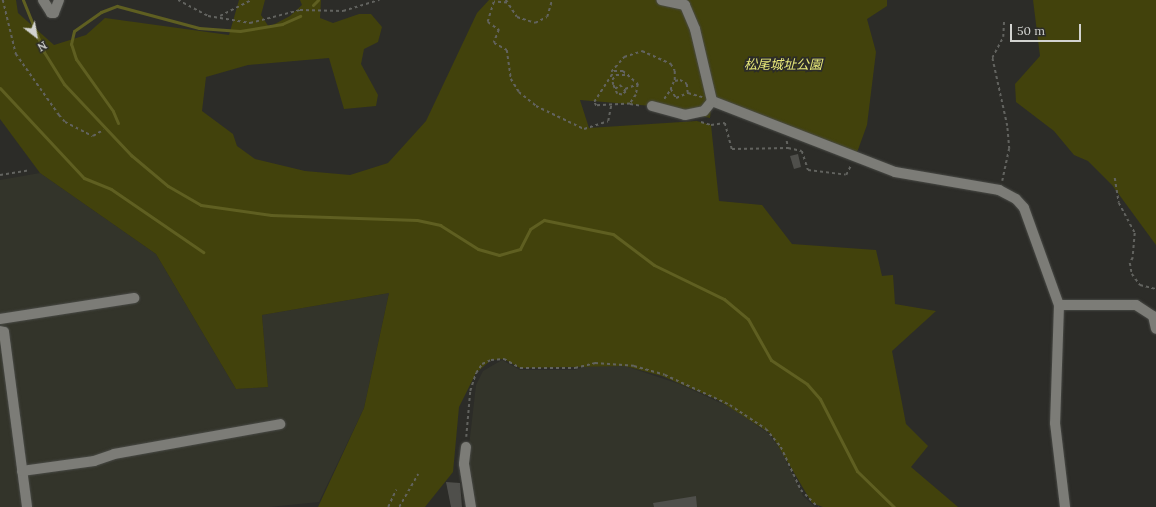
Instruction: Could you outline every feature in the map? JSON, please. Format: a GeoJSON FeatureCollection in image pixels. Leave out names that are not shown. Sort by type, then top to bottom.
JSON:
{"type":"FeatureCollection","features":[{"type":"Feature","properties":{"kind":"street"},"geometry":{"type":"LineString","coordinates":[[43,0],[51,13],[54,13],[59,0]]}},
{"type":"Feature","properties":{"kind":"street"},"geometry":{"type":"LineString","coordinates":[[662,0],[685,4],[695,29],[712,101]]}},
{"type":"Feature","properties":{"kind":"street"},"geometry":{"type":"LineString","coordinates":[[652,106],[685,115],[704,111],[712,101]]}},
{"type":"Feature","properties":{"kind":"street"},"geometry":{"type":"LineString","coordinates":[[712,101],[786,128],[855,158],[895,172],[999,190],[1016,199],[1024,208],[1059,305],[1055,423],[1065,507]]}},
{"type":"Feature","properties":{"kind":"street"},"geometry":{"type":"LineString","coordinates":[[0,319],[134,298]]}},
{"type":"Feature","properties":{"kind":"street"},"geometry":{"type":"LineString","coordinates":[[1059,305],[1136,305],[1155,315],[1156,329]]}},
{"type":"Feature","properties":{"kind":"street"},"geometry":{"type":"LineString","coordinates":[[0,331],[4,332],[27,507]]}},
{"type":"Feature","properties":{"kind":"street"},"geometry":{"type":"LineString","coordinates":[[22,471],[94,462],[114,454],[280,424]]}},
{"type":"Feature","properties":{"kind":"street"},"geometry":{"type":"LineString","coordinates":[[466,447],[464,464],[471,507]]}},
{"type":"Feature","properties":{"kind":"path"},"geometry":{"type":"LineString","coordinates":[[3,0],[16,54],[59,116],[65,122],[93,136],[103,130]]}},
{"type":"Feature","properties":{"kind":"path"},"geometry":{"type":"LineString","coordinates":[[178,0],[208,16],[220,16],[250,23],[300,10],[343,11],[379,0]]}},
{"type":"Feature","properties":{"kind":"path"},"geometry":{"type":"LineString","coordinates":[[220,16],[252,0]]}},
{"type":"Feature","properties":{"kind":"path"},"geometry":{"type":"LineString","coordinates":[[506,0],[517,17],[535,23],[547,17],[552,0]]}},
{"type":"Feature","properties":{"kind":"path"},"geometry":{"type":"LineString","coordinates":[[507,3],[494,2],[488,22],[499,30],[494,43],[507,50],[511,79],[519,92],[536,106],[584,129],[608,122],[611,105]]}},
{"type":"Feature","properties":{"kind":"path"},"geometry":{"type":"LineString","coordinates":[[999,190],[1009,149],[1007,126],[992,58],[1003,36],[1004,20]]}},
{"type":"Feature","properties":{"kind":"path"},"geometry":{"type":"LineString","coordinates":[[638,84],[636,95],[630,104],[596,106],[594,102],[611,72],[624,57],[642,51],[671,64],[675,71],[675,81],[671,89],[676,98],[688,93],[712,101]]}},
{"type":"Feature","properties":{"kind":"path"},"geometry":{"type":"LineString","coordinates":[[611,72],[623,71],[638,84]]}},
{"type":"Feature","properties":{"kind":"path"},"geometry":{"type":"LineString","coordinates":[[629,75],[616,75],[612,80],[615,89],[622,95],[625,89],[638,84]]}},
{"type":"Feature","properties":{"kind":"path"},"geometry":{"type":"LineString","coordinates":[[675,81],[680,80],[688,84],[688,93]]}},
{"type":"Feature","properties":{"kind":"path"},"geometry":{"type":"LineString","coordinates":[[615,89],[620,85],[625,89]]}},
{"type":"Feature","properties":{"kind":"path"},"geometry":{"type":"LineString","coordinates":[[711,125],[725,123],[732,150],[788,148],[802,151],[808,170],[846,175],[855,158]]}},
{"type":"Feature","properties":{"kind":"path"},"geometry":{"type":"LineString","coordinates":[[786,128],[788,148]]}},
{"type":"Feature","properties":{"kind":"path"},"geometry":{"type":"LineString","coordinates":[[0,175],[30,170]]}},
{"type":"Feature","properties":{"kind":"path"},"geometry":{"type":"LineString","coordinates":[[1115,178],[1120,204],[1135,233],[1133,258],[1130,263],[1132,274],[1140,285],[1156,289]]}},
{"type":"Feature","properties":{"kind":"path"},"geometry":{"type":"LineString","coordinates":[[466,447],[470,391],[482,364],[504,359],[520,368],[574,368],[595,363],[634,366],[665,375],[730,405],[766,429],[781,447],[801,490],[818,507]]}},
{"type":"Feature","properties":{"kind":"path"},"geometry":{"type":"LineString","coordinates":[[399,507],[418,474]]}},
{"type":"Feature","properties":{"kind":"path"},"geometry":{"type":"LineString","coordinates":[[388,507],[396,490]]}},
{"type":"Feature","properties":{"kind":"shaded area"},"geometry":{"type":"Polygon","coordinates":[[[40,173],[156,254],[236,389],[268,387],[262,315],[389,293],[364,408],[319,502],[269,507],[0,507],[0,180],[40,173]]]}},
{"type":"Feature","properties":{"kind":"shaded area"},"geometry":{"type":"Polygon","coordinates":[[[502,360],[520,370],[575,370],[585,366],[625,366],[679,384],[734,409],[769,434],[781,450],[803,496],[815,507],[474,507],[467,464],[476,385],[483,371],[502,360]]]}},
{"type":"Feature","properties":{"kind":"green space","name":"松尾城址公園"},"geometry":{"type":"Polygon","coordinates":[[[0,0],[16,0],[18,13],[54,45],[86,35],[105,18],[229,35],[239,0],[265,0],[261,15],[269,27],[290,16],[302,5],[300,0],[321,0],[320,18],[333,23],[359,14],[371,14],[382,27],[378,42],[364,49],[361,64],[378,95],[376,106],[344,109],[329,58],[248,65],[206,77],[202,111],[233,134],[237,146],[255,159],[305,171],[350,175],[388,163],[426,121],[477,13],[489,0],[887,0],[887,6],[867,19],[876,52],[867,125],[855,158],[712,101],[710,118],[652,106],[580,100],[589,128],[697,121],[711,125],[719,201],[762,205],[792,244],[876,250],[882,276],[893,275],[895,304],[936,311],[892,351],[906,424],[928,446],[911,467],[958,507],[823,507],[812,503],[771,434],[718,400],[662,376],[625,366],[520,368],[504,359],[491,360],[476,373],[459,407],[453,472],[425,507],[318,507],[364,408],[389,293],[262,315],[268,387],[236,389],[156,254],[40,173],[0,119],[0,0]]]}},
{"type":"Feature","properties":{"kind":"green space"},"geometry":{"type":"Polygon","coordinates":[[[1033,0],[1156,0],[1156,245],[1112,185],[1088,161],[1074,155],[1054,131],[1016,102],[1015,84],[1040,56],[1033,0]]]}},
{"type":"Feature","properties":{"kind":"building"},"geometry":{"type":"Polygon","coordinates":[[[798,154],[801,167],[794,169],[790,156],[798,154]]]}},
{"type":"Feature","properties":{"kind":"building"},"geometry":{"type":"Polygon","coordinates":[[[446,482],[460,483],[462,507],[451,507],[446,482]]]}},
{"type":"Feature","properties":{"kind":"building"},"geometry":{"type":"Polygon","coordinates":[[[696,496],[697,507],[654,507],[653,503],[696,496]]]}},
{"type":"Feature","properties":{"kind":"waterway"},"geometry":{"type":"LineString","coordinates":[[23,0],[44,52],[64,84],[131,155],[168,186],[201,205],[271,215],[417,220],[440,225],[478,249],[499,255],[520,249],[530,229],[544,220],[613,234],[654,265],[724,299],[748,319],[771,360],[807,384],[820,399],[857,471],[894,507]]}},
{"type":"Feature","properties":{"kind":"waterway"},"geometry":{"type":"LineString","coordinates":[[313,5],[318,0]]}},
{"type":"Feature","properties":{"kind":"waterway"},"geometry":{"type":"LineString","coordinates":[[118,123],[113,111],[76,59],[71,44],[74,31],[101,12],[117,6],[199,28],[240,31],[282,24],[300,16]]}},
{"type":"Feature","properties":{"kind":"waterway"},"geometry":{"type":"LineString","coordinates":[[0,88],[84,178],[111,189],[203,252]]}}]}
